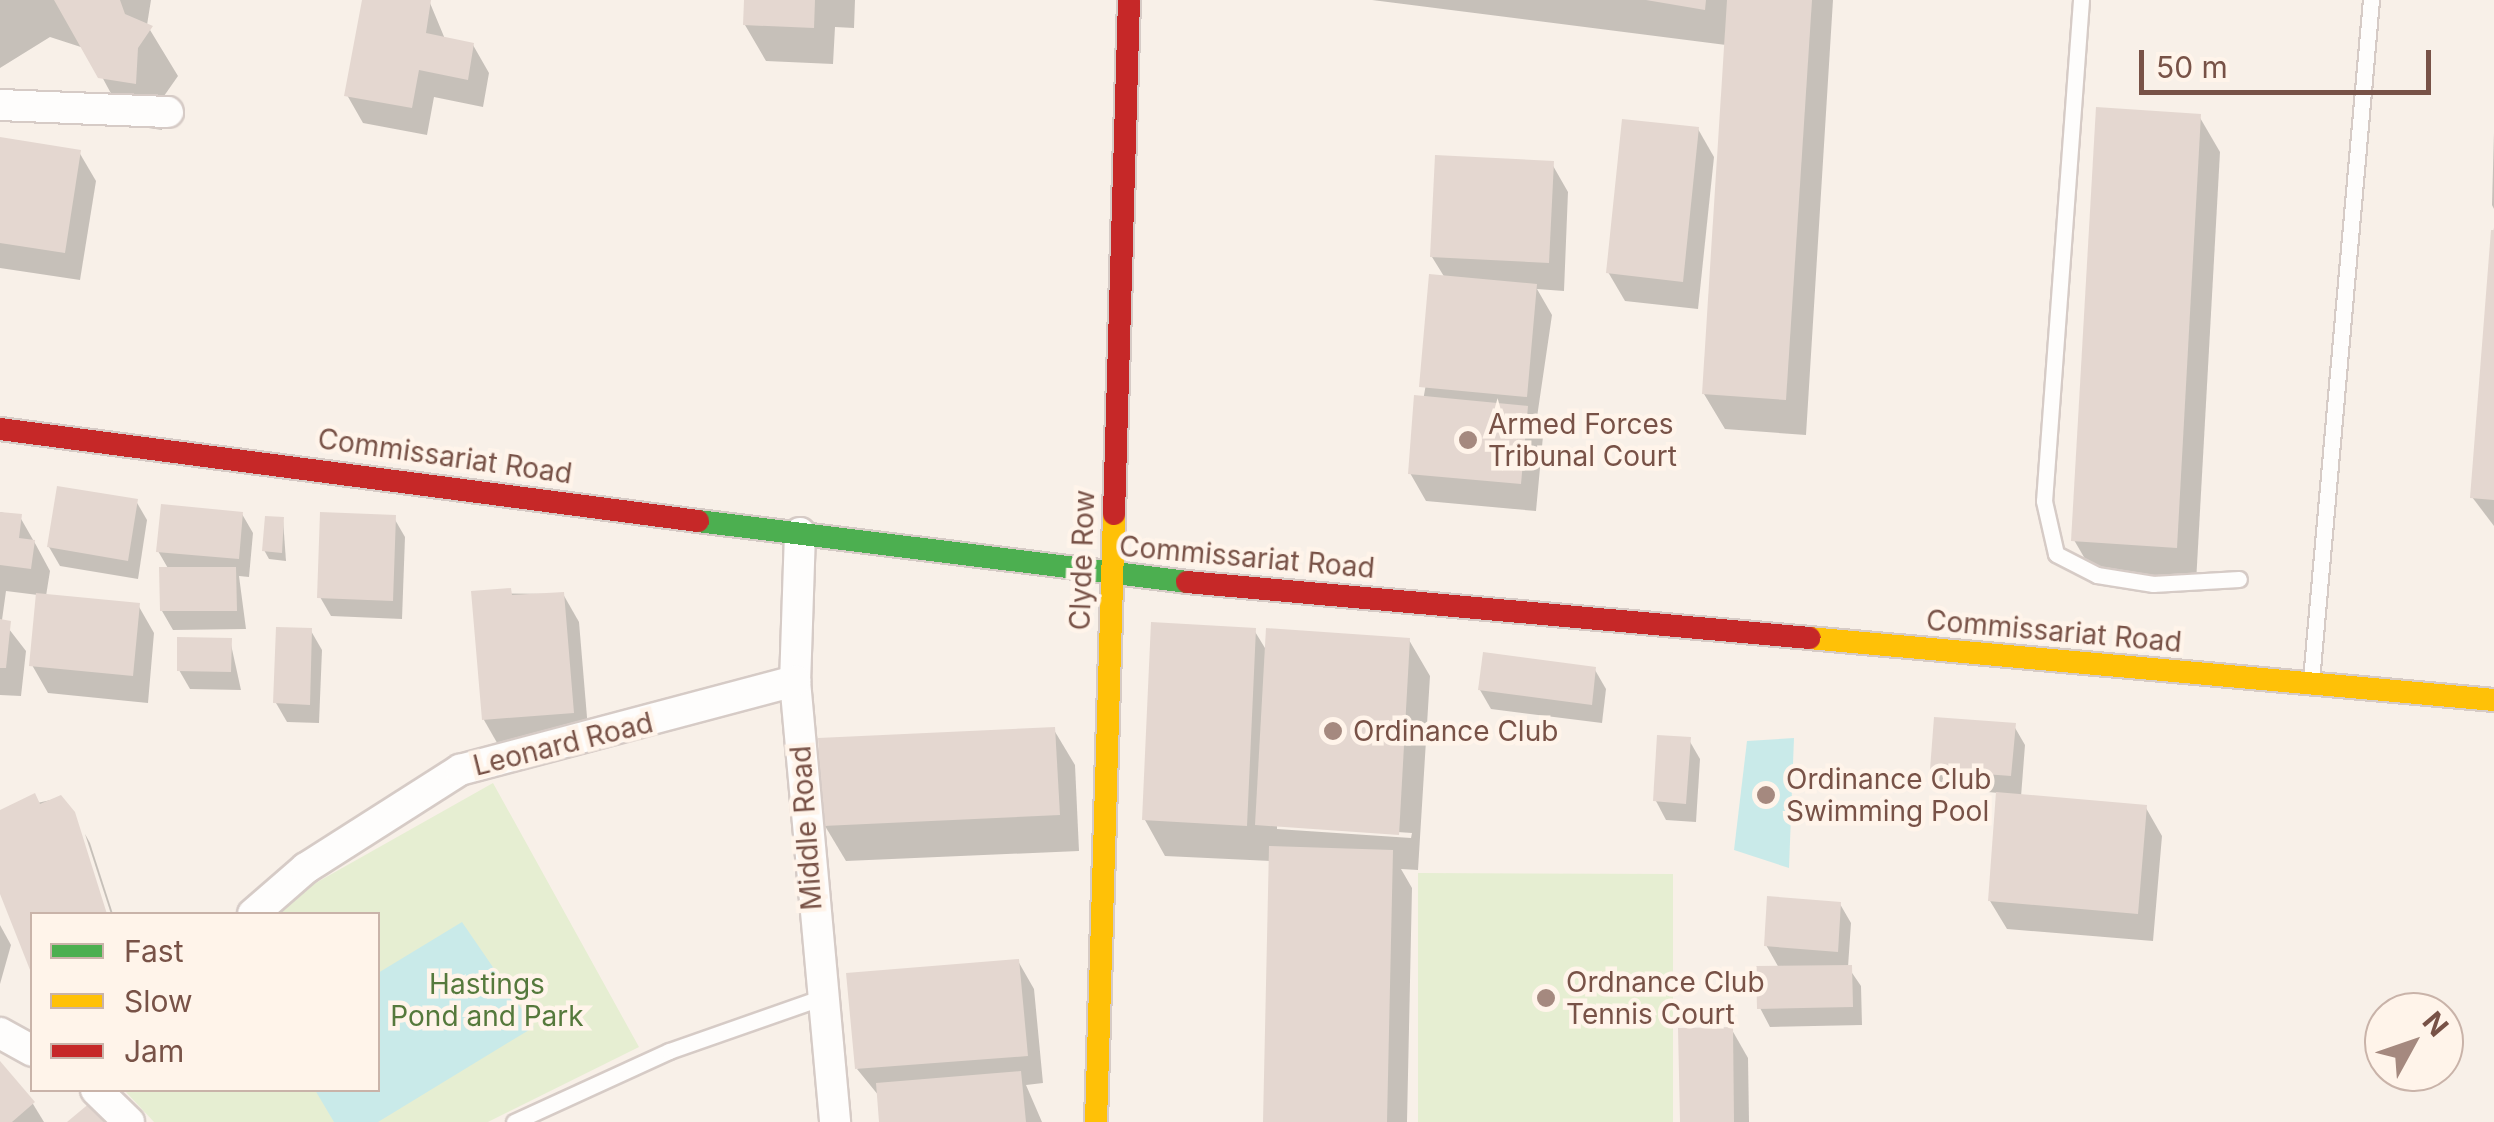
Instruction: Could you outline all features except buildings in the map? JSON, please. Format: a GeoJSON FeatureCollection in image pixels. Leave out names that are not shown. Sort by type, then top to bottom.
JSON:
{"type":"FeatureCollection","features":[{"type":"Feature","properties":{"kind":"street","name":"Clyde Row"},"geometry":{"type":"LineString","coordinates":[[1096,1122],[1128,0]]}},
{"type":"Feature","properties":{"kind":"street"},"geometry":{"type":"LineString","coordinates":[[0,105],[168,112]]}},
{"type":"Feature","properties":{"kind":"street","name":"Commissariat Road"},"geometry":{"type":"LineString","coordinates":[[0,429],[1112,575],[2494,700]]}},
{"type":"Feature","properties":{"kind":"street","name":"Middle Road"},"geometry":{"type":"LineString","coordinates":[[800,533],[794,681],[834,1122]]}},
{"type":"Feature","properties":{"kind":"street","name":"Leonard Road"},"geometry":{"type":"LineString","coordinates":[[255,912],[306,868],[460,770],[794,681]]}},
{"type":"Feature","properties":{"kind":"street"},"geometry":{"type":"LineString","coordinates":[[0,1033],[30,1050]]}},
{"type":"Feature","properties":{"kind":"street"},"geometry":{"type":"LineString","coordinates":[[98,1092],[129,1122]]}},
{"type":"Feature","properties":{"kind":"lane"},"geometry":{"type":"LineString","coordinates":[[2081,0],[2044,501],[2056,554],[2097,574],[2153,584],[2239,580]]}},
{"type":"Feature","properties":{"kind":"lane"},"geometry":{"type":"LineString","coordinates":[[2311,684],[2371,0]]}},
{"type":"Feature","properties":{"kind":"lane"},"geometry":{"type":"LineString","coordinates":[[514,1122],[669,1051],[820,998]]}},
{"type":"Feature","properties":{"kind":"green space","name":"Hastings Pond and Park"},"geometry":{"type":"Polygon","coordinates":[[[493,783],[639,1047],[488,1122],[154,1122],[126,1092],[380,1092],[380,912],[280,912],[312,885],[493,783]]]}},
{"type":"Feature","properties":{"kind":"green space","name":"Ordnance Club Tennis Court"},"geometry":{"type":"Polygon","coordinates":[[[1418,873],[1673,874],[1673,1122],[1418,1122],[1418,873]]]}},
{"type":"Feature","properties":{"kind":"water","name":"Ordinance Club Swimming Pool"},"geometry":{"type":"Polygon","coordinates":[[[1794,738],[1789,868],[1734,850],[1747,741],[1794,738]]]}},
{"type":"Feature","properties":{"kind":"water"},"geometry":{"type":"Polygon","coordinates":[[[462,922],[534,1027],[378,1122],[334,1122],[316,1092],[380,1092],[380,972],[462,922]]]}},
{"type":"Feature","properties":{"kind":"traffic: fast"},"geometry":{"type":"LineString","coordinates":[[698,521],[1187,582]]}},
{"type":"Feature","properties":{"kind":"traffic: slow"},"geometry":{"type":"LineString","coordinates":[[1096,1122],[1114,514]]}},
{"type":"Feature","properties":{"kind":"traffic: slow"},"geometry":{"type":"LineString","coordinates":[[1809,638],[2494,700]]}},
{"type":"Feature","properties":{"kind":"traffic: jam"},"geometry":{"type":"LineString","coordinates":[[1114,514],[1129,0]]}},
{"type":"Feature","properties":{"kind":"traffic: jam"},"geometry":{"type":"LineString","coordinates":[[0,429],[698,521]]}},
{"type":"Feature","properties":{"kind":"traffic: jam"},"geometry":{"type":"LineString","coordinates":[[1187,582],[1809,638]]}},
{"type":"Feature","properties":{"kind":"place","name":"Armed Forces Tribunal Court"},"geometry":{"type":"Point","coordinates":[1468,440]}},
{"type":"Feature","properties":{"kind":"place","name":"Ordinance Club"},"geometry":{"type":"Point","coordinates":[1333,731]}},
{"type":"Feature","properties":{"kind":"place","name":"Ordinance Club Swimming Pool"},"geometry":{"type":"Point","coordinates":[1766,795]}},
{"type":"Feature","properties":{"kind":"place","name":"Ordnance Club Tennis Court"},"geometry":{"type":"Point","coordinates":[1546,998]}}]}
